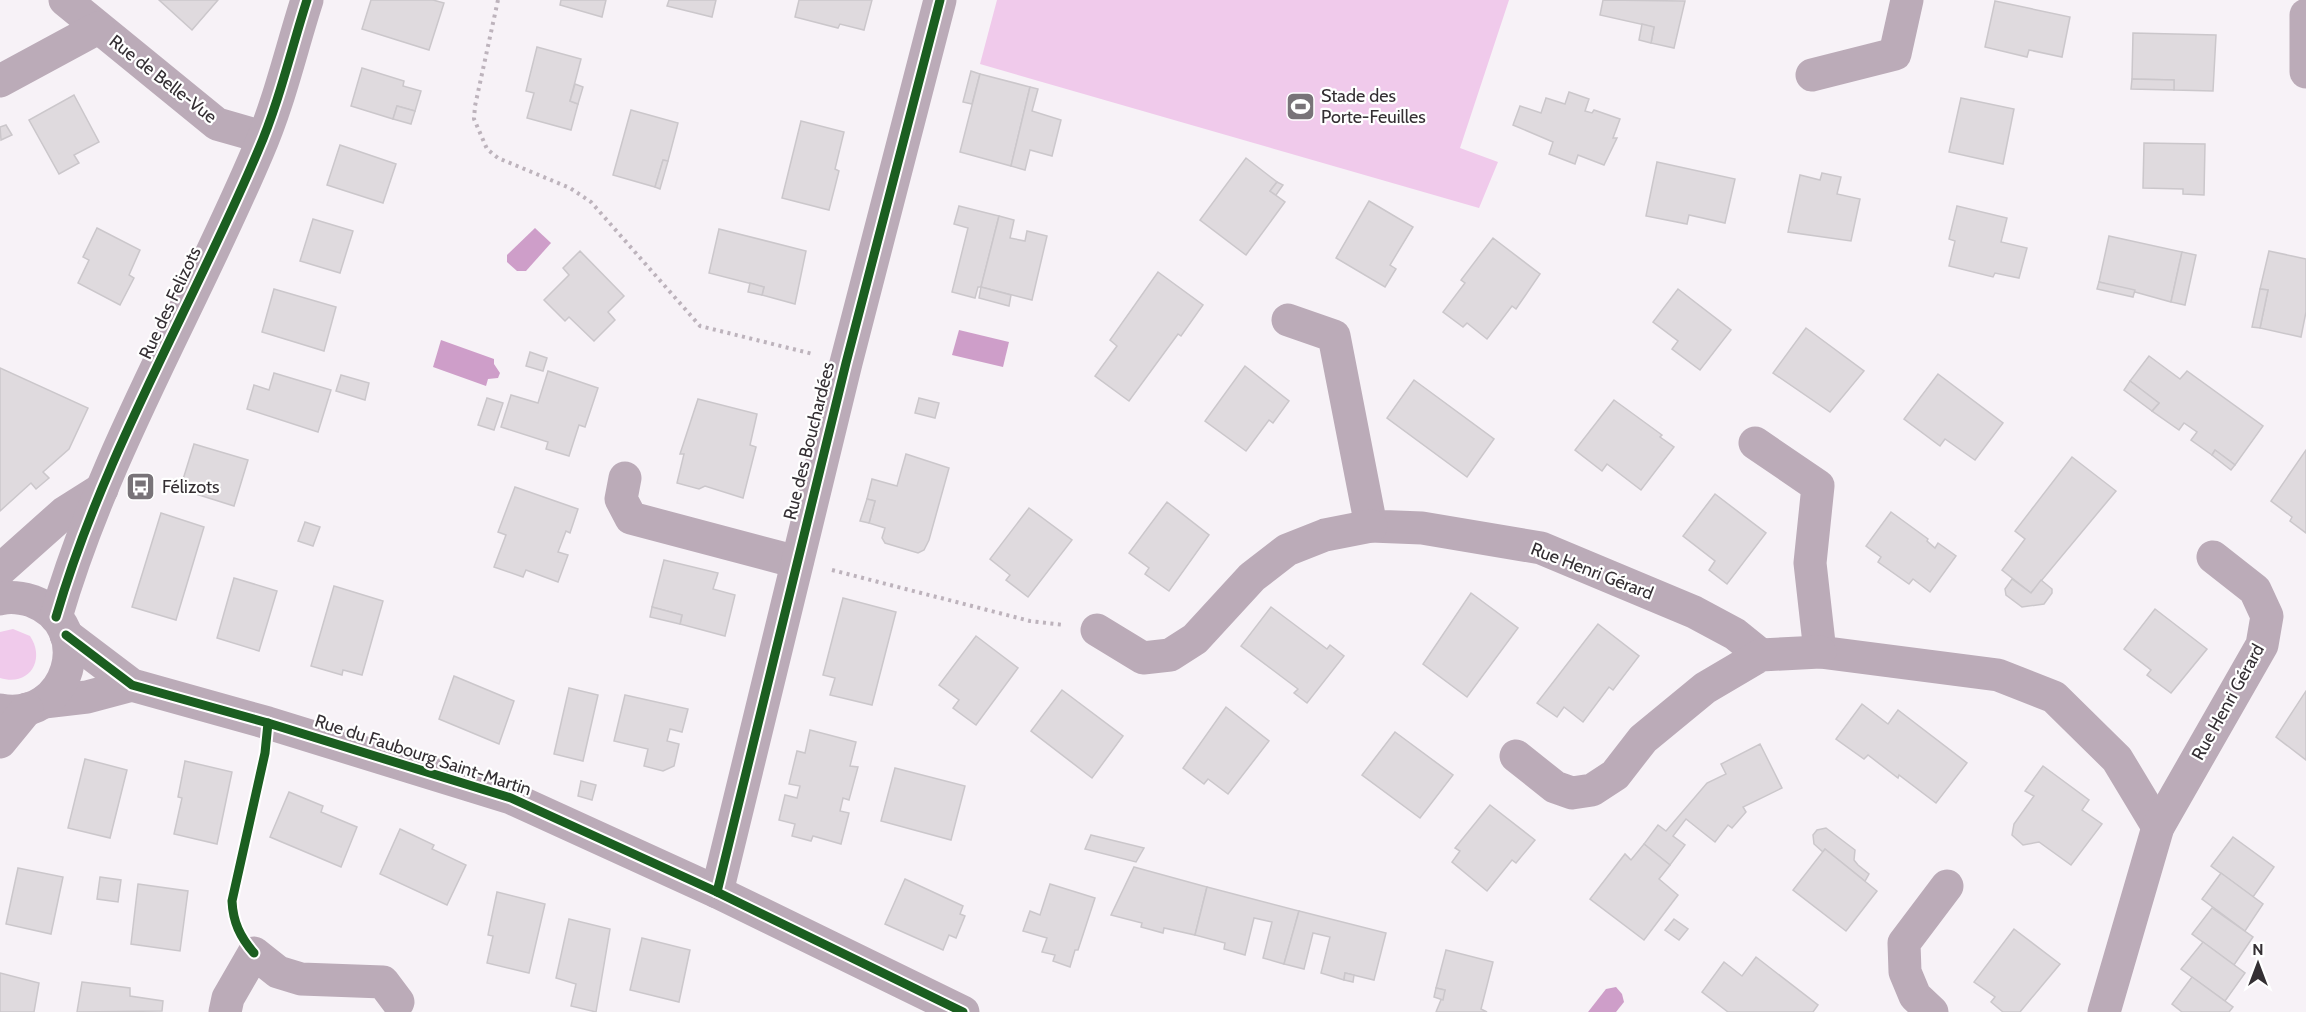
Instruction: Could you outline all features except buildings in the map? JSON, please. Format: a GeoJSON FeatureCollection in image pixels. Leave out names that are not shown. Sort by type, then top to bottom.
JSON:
{"type":"FeatureCollection","features":[{"type":"Feature","properties":{"kind":"street","name":"Rue de Belle-Vue"},"geometry":{"type":"LineString","coordinates":[[66,0],[217,124],[263,136]]}},
{"type":"Feature","properties":{"kind":"street","name":"Rue des Felizots"},"geometry":{"type":"LineString","coordinates":[[61,626],[75,554],[102,489],[263,136],[307,0]]}},
{"type":"Feature","properties":{"kind":"street","name":"Rue des Bouchardées"},"geometry":{"type":"LineString","coordinates":[[717,892],[846,363],[940,0]]}},
{"type":"Feature","properties":{"kind":"street"},"geometry":{"type":"LineString","coordinates":[[1812,75],[1895,54],[1907,0]]}},
{"type":"Feature","properties":{"kind":"street"},"geometry":{"type":"LineString","coordinates":[[2306,15],[2306,72]]}},
{"type":"Feature","properties":{"kind":"street","name":"Rue de Belle-Vue"},"geometry":{"type":"LineString","coordinates":[[0,81],[98,28]]}},
{"type":"Feature","properties":{"kind":"street"},"geometry":{"type":"LineString","coordinates":[[1288,320],[1334,336],[1371,526]]}},
{"type":"Feature","properties":{"kind":"street"},"geometry":{"type":"LineString","coordinates":[[1755,443],[1818,486],[1810,563],[1820,652]]}},
{"type":"Feature","properties":{"kind":"street"},"geometry":{"type":"LineString","coordinates":[[625,478],[621,500],[631,518],[797,562]]}},
{"type":"Feature","properties":{"kind":"street"},"geometry":{"type":"LineString","coordinates":[[0,570],[64,513],[102,489]]}},
{"type":"Feature","properties":{"kind":"street","name":"Rue Henri Gérard"},"geometry":{"type":"LineString","coordinates":[[1097,630],[1143,658],[1170,655],[1195,639],[1252,577],[1287,550],[1325,535],[1371,526],[1422,528],[1541,548],[1695,612],[1735,634],[1761,655]]}},
{"type":"Feature","properties":{"kind":"street","name":"Rue Henri Gérard"},"geometry":{"type":"LineString","coordinates":[[2104,1012],[2158,826],[2262,645],[2267,616],[2255,590],[2213,557]]}},
{"type":"Feature","properties":{"kind":"street","name":"Rue du Faubourg Saint-Martin"},"geometry":{"type":"LineString","coordinates":[[0,599],[24,599],[41,605],[61,626],[132,685],[268,723],[511,798],[717,892],[963,1012]]}},
{"type":"Feature","properties":{"kind":"street"},"geometry":{"type":"LineString","coordinates":[[0,742],[24,707],[57,692],[67,674],[70,654],[61,626]]}},
{"type":"Feature","properties":{"kind":"street"},"geometry":{"type":"LineString","coordinates":[[1516,756],[1555,787],[1572,793],[1592,790],[1615,775],[1643,739],[1705,688],[1761,655],[1820,652],[1998,675],[2054,697],[2117,759],[2158,826]]}},
{"type":"Feature","properties":{"kind":"street"},"geometry":{"type":"LineString","coordinates":[[24,707],[87,697],[132,685]]}},
{"type":"Feature","properties":{"kind":"street"},"geometry":{"type":"LineString","coordinates":[[1932,1012],[1915,996],[1905,972],[1904,943],[1947,886]]}},
{"type":"Feature","properties":{"kind":"street"},"geometry":{"type":"LineString","coordinates":[[225,1012],[228,998],[254,953],[278,972],[302,979],[382,982],[398,1002]]}},
{"type":"Feature","properties":{"kind":"path"},"geometry":{"type":"LineString","coordinates":[[498,0],[474,119],[487,149],[498,158],[570,188],[591,202],[700,326],[846,363]]}},
{"type":"Feature","properties":{"kind":"path"},"geometry":{"type":"LineString","coordinates":[[797,562],[1030,621],[1097,630]]}},
{"type":"Feature","properties":{"kind":"shaded area","name":"Stade des Porte-Feuilles"},"geometry":{"type":"Polygon","coordinates":[[[997,0],[1509,0],[1460,148],[1498,162],[1479,208],[980,64],[997,0]]]}},
{"type":"Feature","properties":{"kind":"shaded area"},"geometry":{"type":"Polygon","coordinates":[[[535,228],[551,243],[526,271],[517,271],[507,262],[507,255],[535,228]]]}},
{"type":"Feature","properties":{"kind":"shaded area"},"geometry":{"type":"Polygon","coordinates":[[[959,330],[1009,342],[1003,367],[952,355],[959,330]]]}},
{"type":"Feature","properties":{"kind":"shaded area"},"geometry":{"type":"Polygon","coordinates":[[[441,340],[494,359],[494,364],[500,373],[498,378],[488,379],[486,386],[433,367],[441,340]]]}},
{"type":"Feature","properties":{"kind":"shaded area"},"geometry":{"type":"Polygon","coordinates":[[[13,629],[30,636],[36,654],[32,669],[26,675],[10,680],[0,678],[0,632],[13,629]]]}},
{"type":"Feature","properties":{"kind":"shaded area"},"geometry":{"type":"Polygon","coordinates":[[[1616,987],[1622,994],[1624,1002],[1616,1012],[1588,1012],[1606,989],[1616,987]]]}},
{"type":"Feature","properties":{"kind":"cycle path"},"geometry":{"type":"LineString","coordinates":[[56,617],[75,557],[123,439],[232,209],[265,133],[279,95],[307,0]]}},
{"type":"Feature","properties":{"kind":"cycle path"},"geometry":{"type":"LineString","coordinates":[[717,892],[846,363],[940,0]]}},
{"type":"Feature","properties":{"kind":"cycle path"},"geometry":{"type":"LineString","coordinates":[[66,635],[132,685],[268,723],[511,798],[717,892],[963,1012]]}},
{"type":"Feature","properties":{"kind":"cycle path"},"geometry":{"type":"LineString","coordinates":[[254,953],[238,929],[232,901],[265,753],[268,723]]}},
{"type":"Feature","properties":{"kind":"place","name":"Stade des Porte-Feuilles"},"geometry":{"type":"Point","coordinates":[1300,106]}},
{"type":"Feature","properties":{"kind":"place","name":"Félizots"},"geometry":{"type":"Point","coordinates":[141,487]}}]}
